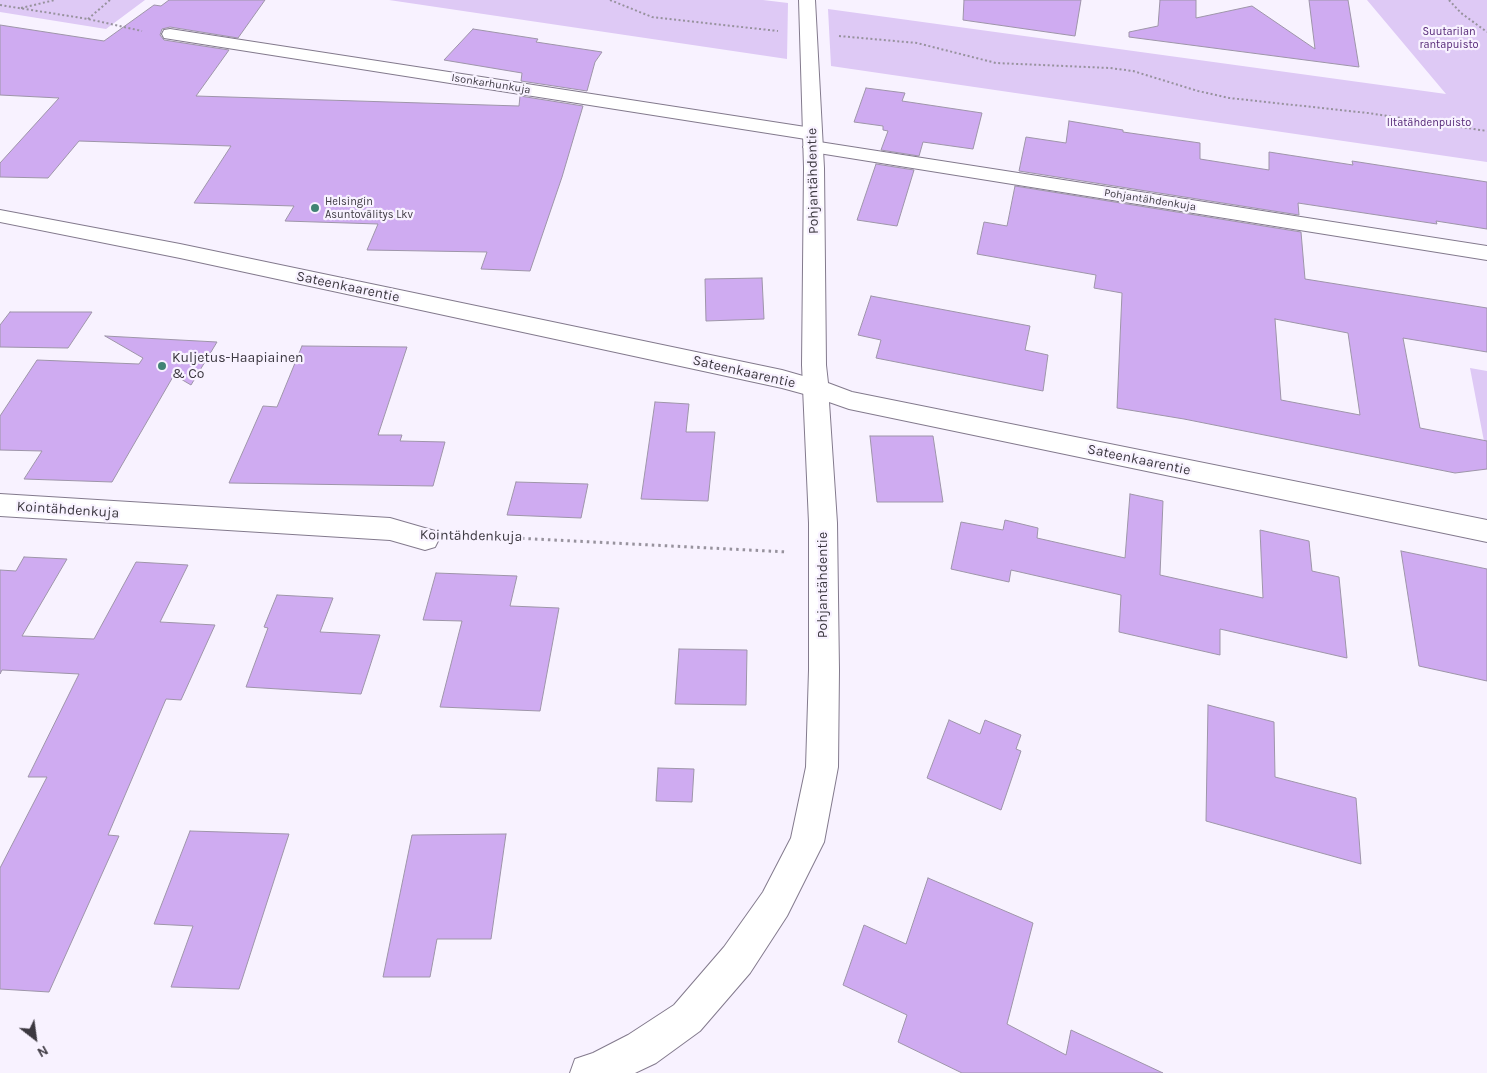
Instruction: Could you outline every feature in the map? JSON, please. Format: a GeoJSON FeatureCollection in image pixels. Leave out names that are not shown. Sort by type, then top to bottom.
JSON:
{"type":"FeatureCollection","features":[{"type":"Feature","properties":{"kind":"street","name":"Pohjantähdentie"},"geometry":{"type":"LineString","coordinates":[[589,1073],[596,1072],[642,1049],[687,1018],[743,952],[775,904],[807,842],[822,767],[824,554],[815,376],[808,0]]}},
{"type":"Feature","properties":{"kind":"street","name":"Isonkarhunkuja"},"geometry":{"type":"LineString","coordinates":[[170,34],[812,141]]}},
{"type":"Feature","properties":{"kind":"street","name":"Pohjantähdenkuja"},"geometry":{"type":"LineString","coordinates":[[812,141],[1487,253]]}},
{"type":"Feature","properties":{"kind":"street","name":"Sateenkaarentie"},"geometry":{"type":"LineString","coordinates":[[0,216],[190,253],[772,377],[815,376],[849,400],[1487,532]]}},
{"type":"Feature","properties":{"kind":"street","name":"Kointähdenkuja"},"geometry":{"type":"LineString","coordinates":[[0,505],[390,529],[425,539]]}},
{"type":"Feature","properties":{"kind":"path"},"geometry":{"type":"LineString","coordinates":[[19,8],[54,0]]}},
{"type":"Feature","properties":{"kind":"path"},"geometry":{"type":"LineString","coordinates":[[88,19],[110,0]]}},
{"type":"Feature","properties":{"kind":"path"},"geometry":{"type":"LineString","coordinates":[[610,0],[652,16],[671,20],[917,43],[996,63],[1110,68],[1133,71],[1198,91],[1229,98],[1368,113],[1487,131]]}},
{"type":"Feature","properties":{"kind":"path"},"geometry":{"type":"LineString","coordinates":[[1449,0],[1460,13],[1487,32]]}},
{"type":"Feature","properties":{"kind":"path"},"geometry":{"type":"LineString","coordinates":[[0,5],[88,19],[142,31],[170,34]]}},
{"type":"Feature","properties":{"kind":"path","name":"Kointähdenkuja"},"geometry":{"type":"LineString","coordinates":[[425,539],[466,534],[824,554]]}},
{"type":"Feature","properties":{"kind":"green space"},"geometry":{"type":"Polygon","coordinates":[[[0,0],[145,0],[106,29],[0,12],[0,0]]]}},
{"type":"Feature","properties":{"kind":"green space"},"geometry":{"type":"Polygon","coordinates":[[[389,0],[763,0],[788,3],[787,59],[389,0]]]}},
{"type":"Feature","properties":{"kind":"green space","name":"Iltatähdenpuisto"},"geometry":{"type":"Polygon","coordinates":[[[1367,0],[1487,0],[1487,162],[831,66],[828,9],[1446,94],[1367,0]]]}},
{"type":"Feature","properties":{"kind":"green space"},"geometry":{"type":"Polygon","coordinates":[[[1470,368],[1487,371],[1487,457],[1470,368]]]}},
{"type":"Feature","properties":{"kind":"building"},"geometry":{"type":"Polygon","coordinates":[[[169,0],[265,0],[238,38],[170,27],[162,29],[160,35],[164,40],[229,50],[196,96],[519,106],[520,96],[583,106],[562,177],[530,271],[481,269],[487,252],[367,250],[378,224],[285,221],[294,206],[194,203],[231,146],[79,141],[48,178],[0,177],[0,163],[59,98],[0,95],[0,25],[104,41],[154,5],[161,6],[169,0]]]}},
{"type":"Feature","properties":{"kind":"building"},"geometry":{"type":"Polygon","coordinates":[[[964,0],[1081,0],[1075,36],[963,20],[964,0]]]}},
{"type":"Feature","properties":{"kind":"building"},"geometry":{"type":"Polygon","coordinates":[[[1160,0],[1196,0],[1196,18],[1252,6],[1315,49],[1309,0],[1348,0],[1359,67],[1129,37],[1129,32],[1158,26],[1160,0]]]}},
{"type":"Feature","properties":{"kind":"building"},"geometry":{"type":"Polygon","coordinates":[[[473,29],[538,39],[536,42],[602,52],[595,62],[587,91],[521,81],[522,73],[444,60],[473,29]]]}},
{"type":"Feature","properties":{"kind":"building"},"geometry":{"type":"Polygon","coordinates":[[[866,88],[905,93],[902,101],[982,113],[973,149],[923,142],[919,156],[881,150],[888,131],[883,130],[883,126],[854,122],[866,88]]]}},
{"type":"Feature","properties":{"kind":"building"},"geometry":{"type":"Polygon","coordinates":[[[1069,121],[1123,130],[1123,132],[1200,143],[1200,159],[1269,170],[1269,152],[1353,165],[1352,161],[1487,182],[1487,229],[1436,221],[1437,224],[1298,203],[1299,215],[1019,171],[1026,137],[1066,143],[1069,121]]]}},
{"type":"Feature","properties":{"kind":"building"},"geometry":{"type":"Polygon","coordinates":[[[876,164],[914,170],[897,226],[857,220],[876,164]]]}},
{"type":"Feature","properties":{"kind":"building"},"geometry":{"type":"Polygon","coordinates":[[[1015,186],[1301,232],[1305,279],[1487,308],[1487,352],[1403,338],[1420,428],[1487,441],[1487,469],[1455,473],[1184,419],[1117,408],[1122,293],[1094,288],[1096,275],[977,254],[984,222],[1007,226],[1015,186]],[[1275,319],[1281,400],[1360,415],[1348,333],[1275,319]]]}},
{"type":"Feature","properties":{"kind":"building"},"geometry":{"type":"Polygon","coordinates":[[[762,278],[764,319],[706,321],[705,279],[762,278]]]}},
{"type":"Feature","properties":{"kind":"building"},"geometry":{"type":"Polygon","coordinates":[[[871,296],[1030,326],[1025,350],[1048,355],[1043,391],[876,358],[881,340],[858,335],[871,296]]]}},
{"type":"Feature","properties":{"kind":"building"},"geometry":{"type":"Polygon","coordinates":[[[10,312],[92,312],[68,348],[0,347],[0,325],[10,312]]]}},
{"type":"Feature","properties":{"kind":"building"},"geometry":{"type":"Polygon","coordinates":[[[105,336],[217,342],[191,385],[174,375],[112,482],[24,479],[42,451],[0,450],[0,416],[37,360],[139,364],[143,358],[105,336]]]}},
{"type":"Feature","properties":{"kind":"building"},"geometry":{"type":"Polygon","coordinates":[[[302,346],[407,347],[378,435],[402,435],[400,441],[445,442],[433,486],[229,483],[263,406],[277,407],[302,346]]]}},
{"type":"Feature","properties":{"kind":"building"},"geometry":{"type":"Polygon","coordinates":[[[655,402],[689,404],[686,432],[715,432],[708,501],[641,499],[655,402]]]}},
{"type":"Feature","properties":{"kind":"building"},"geometry":{"type":"Polygon","coordinates":[[[870,436],[933,436],[943,502],[877,502],[870,436]]]}},
{"type":"Feature","properties":{"kind":"building"},"geometry":{"type":"Polygon","coordinates":[[[516,482],[588,484],[581,518],[507,515],[516,482]]]}},
{"type":"Feature","properties":{"kind":"building"},"geometry":{"type":"Polygon","coordinates":[[[1130,494],[1163,501],[1160,575],[1263,598],[1260,530],[1309,541],[1312,571],[1339,577],[1347,658],[1220,629],[1220,655],[1119,632],[1121,595],[1011,570],[1009,582],[951,569],[961,522],[1003,530],[1005,520],[1038,528],[1037,538],[1125,558],[1130,494]]]}},
{"type":"Feature","properties":{"kind":"building"},"geometry":{"type":"Polygon","coordinates":[[[1401,551],[1487,569],[1487,681],[1419,666],[1401,551]]]}},
{"type":"Feature","properties":{"kind":"building"},"geometry":{"type":"Polygon","coordinates":[[[24,557],[67,559],[22,636],[94,639],[136,562],[188,565],[160,622],[215,625],[181,700],[166,699],[108,835],[119,836],[49,992],[0,989],[0,868],[47,777],[28,777],[79,674],[2,670],[0,674],[0,570],[16,571],[24,557]]]}},
{"type":"Feature","properties":{"kind":"building"},"geometry":{"type":"Polygon","coordinates":[[[436,573],[517,576],[510,606],[559,608],[540,711],[440,707],[462,621],[423,620],[436,573]]]}},
{"type":"Feature","properties":{"kind":"building"},"geometry":{"type":"Polygon","coordinates":[[[277,595],[333,598],[320,632],[380,635],[361,694],[246,687],[268,628],[264,627],[277,595]]]}},
{"type":"Feature","properties":{"kind":"building"},"geometry":{"type":"Polygon","coordinates":[[[679,649],[747,650],[746,705],[675,704],[679,649]]]}},
{"type":"Feature","properties":{"kind":"building"},"geometry":{"type":"Polygon","coordinates":[[[1208,705],[1274,722],[1275,777],[1356,798],[1361,864],[1206,821],[1208,705]]]}},
{"type":"Feature","properties":{"kind":"building"},"geometry":{"type":"Polygon","coordinates":[[[949,720],[980,734],[985,720],[1021,735],[1016,749],[1021,751],[1001,810],[927,778],[949,720]]]}},
{"type":"Feature","properties":{"kind":"building"},"geometry":{"type":"Polygon","coordinates":[[[658,768],[694,769],[692,802],[656,801],[658,768]]]}},
{"type":"Feature","properties":{"kind":"building"},"geometry":{"type":"Polygon","coordinates":[[[190,831],[289,834],[239,989],[171,987],[193,926],[154,924],[190,831]]]}},
{"type":"Feature","properties":{"kind":"building"},"geometry":{"type":"Polygon","coordinates":[[[506,834],[491,939],[437,939],[430,977],[383,977],[412,835],[506,834]]]}},
{"type":"Feature","properties":{"kind":"building"},"geometry":{"type":"Polygon","coordinates":[[[928,878],[1033,923],[1007,1024],[1066,1055],[1071,1030],[1163,1073],[962,1073],[898,1042],[907,1015],[843,985],[864,925],[906,944],[928,878]]]}},
{"type":"Feature","properties":{"kind":"place","name":"Helsingin Asuntovälitys Lkv"},"geometry":{"type":"Point","coordinates":[315,208]}},
{"type":"Feature","properties":{"kind":"place","name":"Kuljetus-Haapiainen & Co"},"geometry":{"type":"Point","coordinates":[162,366]}},
{"type":"Feature","properties":{"kind":"park label","name":"Suutarilan rantapuisto"},"geometry":{"type":"Point","coordinates":[1449,38]}}]}
